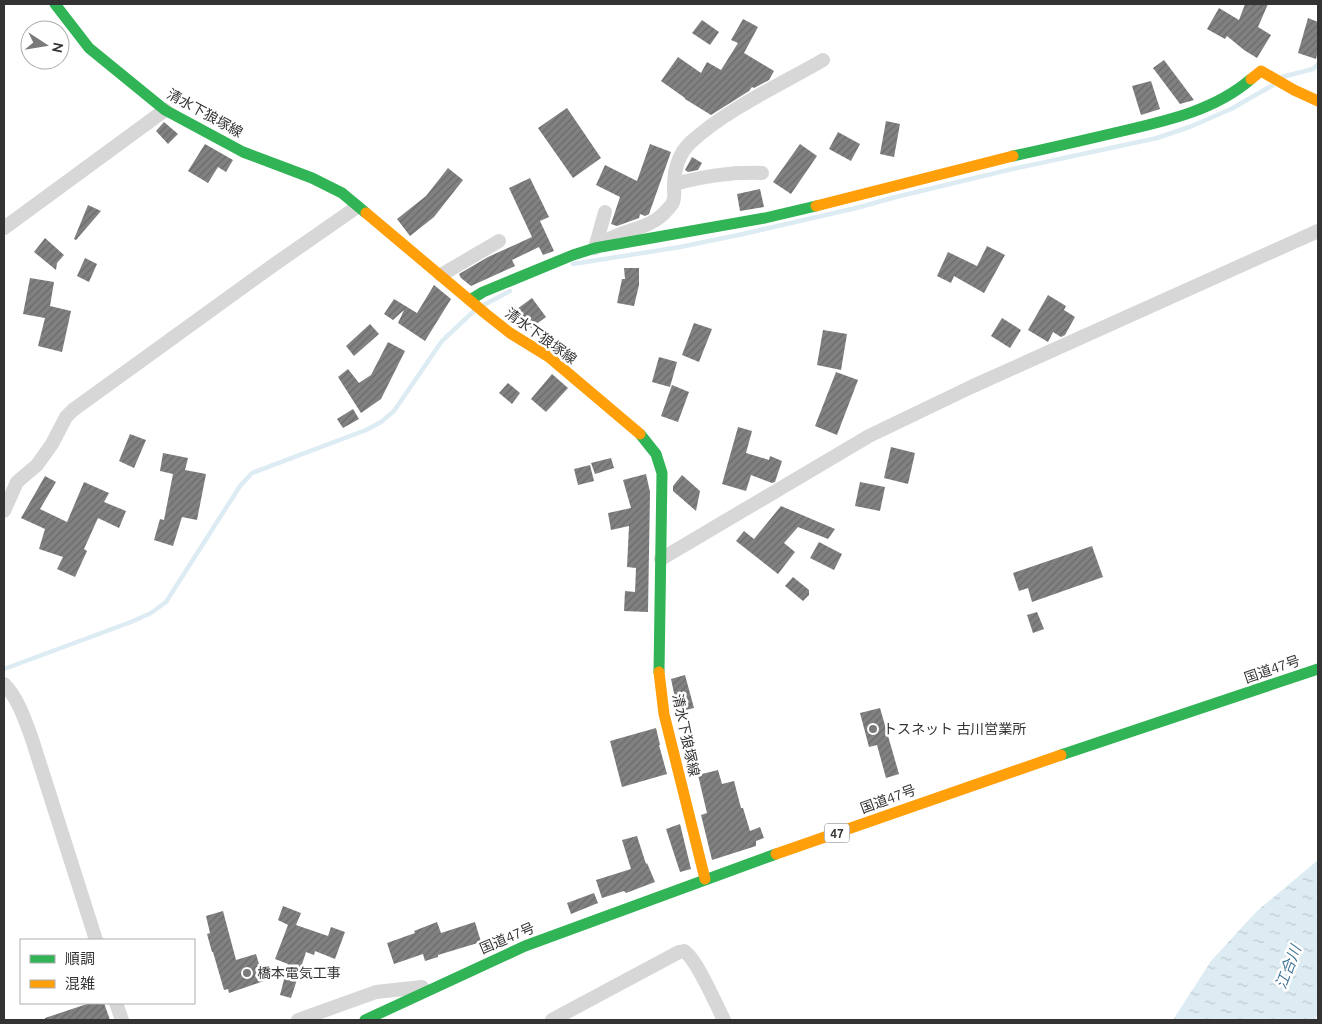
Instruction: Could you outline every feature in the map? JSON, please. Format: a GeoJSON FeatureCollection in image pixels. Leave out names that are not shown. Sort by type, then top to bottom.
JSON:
{"type":"FeatureCollection","features":[{"type":"Feature","properties":{"kind":"main road","name":"清水下狼塚線"},"geometry":{"type":"LineString","coordinates":[[55,4],[89,48],[165,110],[243,152],[312,178],[342,193],[486,314],[510,333],[556,364],[640,433],[656,454],[662,473],[659,678],[664,714],[705,880]]}},
{"type":"Feature","properties":{"kind":"main road"},"geometry":{"type":"LineString","coordinates":[[472,301],[484,292],[595,248],[765,218],[947,172],[1151,124],[1202,109],[1240,89],[1261,71],[1318,101]]}},
{"type":"Feature","properties":{"kind":"main road","name":"国道47号"},"geometry":{"type":"LineString","coordinates":[[365,1020],[525,946],[1003,774],[1318,669]]}},
{"type":"Feature","properties":{"kind":"street"},"geometry":{"type":"LineString","coordinates":[[595,248],[615,235],[636,230],[651,223],[665,213],[674,202],[674,184],[678,161],[690,143],[722,118],[823,60]]}},
{"type":"Feature","properties":{"kind":"street"},"geometry":{"type":"LineString","coordinates":[[4,228],[165,110]]}},
{"type":"Feature","properties":{"kind":"street"},"geometry":{"type":"LineString","coordinates":[[674,184],[708,175],[733,172],[762,173]]}},
{"type":"Feature","properties":{"kind":"street"},"geometry":{"type":"LineString","coordinates":[[4,511],[17,482],[37,465],[52,444],[66,417],[74,410],[275,264],[358,207]]}},
{"type":"Feature","properties":{"kind":"street"},"geometry":{"type":"LineString","coordinates":[[595,248],[606,212]]}},
{"type":"Feature","properties":{"kind":"street"},"geometry":{"type":"LineString","coordinates":[[661,559],[868,436],[971,387],[1318,231]]}},
{"type":"Feature","properties":{"kind":"street"},"geometry":{"type":"LineString","coordinates":[[441,276],[499,241]]}},
{"type":"Feature","properties":{"kind":"street"},"geometry":{"type":"LineString","coordinates":[[4,684],[9,689],[20,709],[32,739],[96,939]]}},
{"type":"Feature","properties":{"kind":"street"},"geometry":{"type":"LineString","coordinates":[[552,1020],[684,951],[688,953],[694,963],[724,1020]]}},
{"type":"Feature","properties":{"kind":"street"},"geometry":{"type":"LineString","coordinates":[[298,1020],[376,992],[437,986]]}},
{"type":"Feature","properties":{"kind":"street"},"geometry":{"type":"LineString","coordinates":[[116,1004],[122,1020]]}},
{"type":"Feature","properties":{"kind":"water","name":"江合川"},"geometry":{"type":"Polygon","coordinates":[[[1318,860],[1318,1011],[1315,1020],[1173,1020],[1211,961],[1257,911],[1318,860]]]}},
{"type":"Feature","properties":{"kind":"building"},"geometry":{"type":"Polygon","coordinates":[[[1245,4],[1268,4],[1258,27],[1271,35],[1257,58],[1227,36],[1225,39],[1207,29],[1219,8],[1239,20],[1245,4]]]}},
{"type":"Feature","properties":{"kind":"building"},"geometry":{"type":"Polygon","coordinates":[[[1308,18],[1318,22],[1318,50],[1316,59],[1298,53],[1308,18]]]}},
{"type":"Feature","properties":{"kind":"building"},"geometry":{"type":"Polygon","coordinates":[[[743,19],[758,27],[744,53],[774,71],[769,80],[754,88],[752,87],[749,91],[711,115],[661,81],[678,57],[701,73],[707,62],[721,70],[738,43],[731,40],[743,19]]]}},
{"type":"Feature","properties":{"kind":"building"},"geometry":{"type":"Polygon","coordinates":[[[702,20],[719,32],[710,45],[692,33],[702,20]]]}},
{"type":"Feature","properties":{"kind":"building"},"geometry":{"type":"Polygon","coordinates":[[[1164,60],[1194,100],[1180,104],[1153,68],[1164,60]]]}},
{"type":"Feature","properties":{"kind":"building"},"geometry":{"type":"Polygon","coordinates":[[[1151,81],[1160,109],[1141,115],[1132,86],[1151,81]]]}},
{"type":"Feature","properties":{"kind":"building"},"geometry":{"type":"Polygon","coordinates":[[[567,108],[601,158],[573,178],[538,128],[567,108]]]}},
{"type":"Feature","properties":{"kind":"building"},"geometry":{"type":"Polygon","coordinates":[[[886,121],[900,124],[894,157],[880,154],[886,121]]]}},
{"type":"Feature","properties":{"kind":"building"},"geometry":{"type":"Polygon","coordinates":[[[164,122],[178,134],[168,144],[156,131],[164,122]]]}},
{"type":"Feature","properties":{"kind":"building"},"geometry":{"type":"Polygon","coordinates":[[[838,132],[860,144],[851,161],[829,149],[838,132]]]}},
{"type":"Feature","properties":{"kind":"building"},"geometry":{"type":"Polygon","coordinates":[[[205,144],[233,160],[226,172],[218,167],[208,183],[188,171],[205,144]]]}},
{"type":"Feature","properties":{"kind":"building"},"geometry":{"type":"Polygon","coordinates":[[[650,144],[671,152],[649,214],[645,216],[640,214],[639,218],[617,226],[611,224],[620,197],[596,185],[605,165],[637,181],[650,144]]]}},
{"type":"Feature","properties":{"kind":"building"},"geometry":{"type":"Polygon","coordinates":[[[800,144],[817,156],[791,194],[773,182],[800,144]]]}},
{"type":"Feature","properties":{"kind":"building"},"geometry":{"type":"Polygon","coordinates":[[[692,157],[702,163],[698,170],[688,172],[685,170],[692,157]]]}},
{"type":"Feature","properties":{"kind":"building"},"geometry":{"type":"Polygon","coordinates":[[[448,168],[463,180],[434,217],[410,236],[397,219],[426,196],[448,168]]]}},
{"type":"Feature","properties":{"kind":"building"},"geometry":{"type":"Polygon","coordinates":[[[530,178],[549,217],[540,221],[554,251],[543,255],[539,247],[512,260],[515,266],[471,286],[459,274],[488,257],[532,237],[509,188],[530,178]]]}},
{"type":"Feature","properties":{"kind":"building"},"geometry":{"type":"Polygon","coordinates":[[[760,189],[764,207],[740,211],[737,194],[760,189]]]}},
{"type":"Feature","properties":{"kind":"building"},"geometry":{"type":"Polygon","coordinates":[[[88,205],[101,211],[76,240],[74,239],[88,205]]]}},
{"type":"Feature","properties":{"kind":"building"},"geometry":{"type":"Polygon","coordinates":[[[45,238],[64,255],[57,263],[56,270],[34,252],[45,238]]]}},
{"type":"Feature","properties":{"kind":"building"},"geometry":{"type":"Polygon","coordinates":[[[987,246],[1005,255],[984,293],[954,276],[951,283],[937,276],[948,252],[977,266],[987,246]]]}},
{"type":"Feature","properties":{"kind":"building"},"geometry":{"type":"Polygon","coordinates":[[[85,258],[97,264],[89,282],[77,276],[85,258]]]}},
{"type":"Feature","properties":{"kind":"building"},"geometry":{"type":"Polygon","coordinates":[[[624,268],[639,268],[639,285],[634,306],[617,303],[622,279],[625,279],[624,268]]]}},
{"type":"Feature","properties":{"kind":"building"},"geometry":{"type":"Polygon","coordinates":[[[30,278],[54,282],[50,306],[71,311],[62,352],[38,346],[45,318],[23,314],[30,278]]]}},
{"type":"Feature","properties":{"kind":"building"},"geometry":{"type":"Polygon","coordinates":[[[434,285],[451,299],[425,341],[398,323],[404,310],[393,320],[384,314],[394,299],[417,313],[434,285]]]}},
{"type":"Feature","properties":{"kind":"building"},"geometry":{"type":"Polygon","coordinates":[[[1048,295],[1066,306],[1064,310],[1075,317],[1065,335],[1061,337],[1053,332],[1048,342],[1028,330],[1048,295]]]}},
{"type":"Feature","properties":{"kind":"building"},"geometry":{"type":"Polygon","coordinates":[[[532,298],[546,317],[531,328],[517,309],[532,298]]]}},
{"type":"Feature","properties":{"kind":"building"},"geometry":{"type":"Polygon","coordinates":[[[1002,318],[1021,330],[1010,348],[991,336],[1002,318]]]}},
{"type":"Feature","properties":{"kind":"building"},"geometry":{"type":"Polygon","coordinates":[[[694,323],[712,329],[699,362],[682,355],[694,323]]]}},
{"type":"Feature","properties":{"kind":"building"},"geometry":{"type":"Polygon","coordinates":[[[370,324],[379,334],[354,356],[346,346],[370,324]]]}},
{"type":"Feature","properties":{"kind":"building"},"geometry":{"type":"Polygon","coordinates":[[[823,330],[847,334],[841,370],[817,365],[823,330]]]}},
{"type":"Feature","properties":{"kind":"building"},"geometry":{"type":"Polygon","coordinates":[[[388,342],[405,351],[381,399],[361,413],[338,377],[348,369],[359,383],[371,375],[388,342]]]}},
{"type":"Feature","properties":{"kind":"building"},"geometry":{"type":"Polygon","coordinates":[[[659,357],[677,362],[670,387],[652,382],[659,357]]]}},
{"type":"Feature","properties":{"kind":"building"},"geometry":{"type":"Polygon","coordinates":[[[836,372],[858,380],[837,435],[815,426],[836,372]]]}},
{"type":"Feature","properties":{"kind":"building"},"geometry":{"type":"Polygon","coordinates":[[[552,374],[568,388],[546,412],[531,399],[552,374]]]}},
{"type":"Feature","properties":{"kind":"building"},"geometry":{"type":"Polygon","coordinates":[[[508,383],[520,393],[512,404],[499,393],[508,383]]]}},
{"type":"Feature","properties":{"kind":"building"},"geometry":{"type":"Polygon","coordinates":[[[672,385],[689,392],[678,422],[661,416],[672,385]]]}},
{"type":"Feature","properties":{"kind":"building"},"geometry":{"type":"Polygon","coordinates":[[[353,409],[359,419],[343,428],[337,419],[353,409]]]}},
{"type":"Feature","properties":{"kind":"building"},"geometry":{"type":"Polygon","coordinates":[[[738,427],[752,431],[746,453],[769,460],[770,456],[782,461],[775,482],[772,483],[751,475],[746,491],[722,484],[738,427]]]}},
{"type":"Feature","properties":{"kind":"building"},"geometry":{"type":"Polygon","coordinates":[[[130,434],[146,440],[134,468],[119,461],[130,434]]]}},
{"type":"Feature","properties":{"kind":"building"},"geometry":{"type":"Polygon","coordinates":[[[891,447],[915,453],[908,484],[884,478],[891,447]]]}},
{"type":"Feature","properties":{"kind":"building"},"geometry":{"type":"Polygon","coordinates":[[[163,453],[188,458],[185,470],[206,474],[197,520],[182,517],[173,546],[154,540],[160,519],[164,520],[173,474],[160,471],[163,453]]]}},
{"type":"Feature","properties":{"kind":"building"},"geometry":{"type":"Polygon","coordinates":[[[611,458],[614,468],[595,474],[591,463],[611,458]]]}},
{"type":"Feature","properties":{"kind":"building"},"geometry":{"type":"Polygon","coordinates":[[[590,465],[594,481],[578,485],[574,469],[590,465]]]}},
{"type":"Feature","properties":{"kind":"building"},"geometry":{"type":"Polygon","coordinates":[[[646,474],[650,492],[648,612],[624,611],[625,591],[635,592],[636,568],[627,567],[629,526],[611,530],[608,513],[631,508],[623,480],[646,474]]]}},
{"type":"Feature","properties":{"kind":"building"},"geometry":{"type":"Polygon","coordinates":[[[682,475],[700,491],[696,511],[673,491],[673,486],[682,475]]]}},
{"type":"Feature","properties":{"kind":"building"},"geometry":{"type":"Polygon","coordinates":[[[45,476],[56,482],[40,509],[67,522],[84,482],[109,493],[104,502],[126,511],[119,528],[98,518],[84,549],[87,551],[75,577],[57,569],[63,557],[39,549],[45,529],[21,518],[45,476]]]}},
{"type":"Feature","properties":{"kind":"building"},"geometry":{"type":"Polygon","coordinates":[[[860,482],[885,487],[880,511],[855,506],[860,482]]]}},
{"type":"Feature","properties":{"kind":"building"},"geometry":{"type":"Polygon","coordinates":[[[781,506],[835,529],[828,539],[798,527],[784,543],[795,552],[778,574],[736,541],[744,531],[754,539],[781,506]]]}},
{"type":"Feature","properties":{"kind":"building"},"geometry":{"type":"Polygon","coordinates":[[[819,542],[842,554],[834,570],[810,558],[819,542]]]}},
{"type":"Feature","properties":{"kind":"building"},"geometry":{"type":"Polygon","coordinates":[[[1092,546],[1103,577],[1032,602],[1028,588],[1019,591],[1013,573],[1092,546]]]}},
{"type":"Feature","properties":{"kind":"building"},"geometry":{"type":"Polygon","coordinates":[[[793,577],[809,590],[809,595],[803,601],[785,586],[793,577]]]}},
{"type":"Feature","properties":{"kind":"building"},"geometry":{"type":"Polygon","coordinates":[[[1037,612],[1044,629],[1033,633],[1027,615],[1037,612]]]}},
{"type":"Feature","properties":{"kind":"building"},"geometry":{"type":"Polygon","coordinates":[[[685,675],[694,708],[678,712],[671,679],[685,675]]]}},
{"type":"Feature","properties":{"kind":"building"},"geometry":{"type":"Polygon","coordinates":[[[880,708],[899,774],[886,778],[877,745],[869,747],[860,713],[880,708]]]}},
{"type":"Feature","properties":{"kind":"building"},"geometry":{"type":"Polygon","coordinates":[[[656,728],[667,774],[622,787],[610,741],[656,728]]]}},
{"type":"Feature","properties":{"kind":"building"},"geometry":{"type":"Polygon","coordinates":[[[718,770],[722,784],[734,781],[741,808],[743,808],[750,831],[760,827],[764,838],[756,841],[756,846],[712,860],[701,815],[707,813],[698,775],[718,770]]]}},
{"type":"Feature","properties":{"kind":"building"},"geometry":{"type":"Polygon","coordinates":[[[680,824],[691,869],[680,872],[666,829],[680,824]]]}},
{"type":"Feature","properties":{"kind":"building"},"geometry":{"type":"Polygon","coordinates":[[[637,836],[646,864],[655,882],[626,893],[624,891],[602,898],[596,880],[631,869],[622,840],[637,836]]]}},
{"type":"Feature","properties":{"kind":"building"},"geometry":{"type":"Polygon","coordinates":[[[594,893],[598,903],[571,914],[567,903],[594,893]]]}},
{"type":"Feature","properties":{"kind":"building"},"geometry":{"type":"Polygon","coordinates":[[[283,906],[301,913],[296,925],[328,936],[331,927],[345,932],[335,959],[315,951],[314,955],[306,952],[291,998],[280,995],[288,964],[275,959],[288,925],[278,920],[283,906]]]}},
{"type":"Feature","properties":{"kind":"building"},"geometry":{"type":"Polygon","coordinates":[[[223,911],[236,960],[256,954],[264,981],[229,993],[228,989],[224,990],[207,934],[210,933],[206,916],[223,911]]]}},
{"type":"Feature","properties":{"kind":"building"},"geometry":{"type":"Polygon","coordinates":[[[437,922],[441,933],[475,922],[481,942],[438,955],[438,957],[425,961],[423,954],[394,964],[387,943],[415,933],[414,931],[437,922]]]}},
{"type":"Feature","properties":{"kind":"building"},"geometry":{"type":"Polygon","coordinates":[[[87,1004],[104,1004],[110,1020],[45,1020],[45,1018],[87,1004]]]}},
{"type":"Feature","properties":{"kind":"waterway"},"geometry":{"type":"LineString","coordinates":[[1282,77],[1313,69],[1318,64]]}},
{"type":"Feature","properties":{"kind":"waterway"},"geometry":{"type":"LineString","coordinates":[[573,264],[680,247],[743,234],[1008,170],[1157,138],[1192,126],[1231,109],[1273,85]]}},
{"type":"Feature","properties":{"kind":"waterway"},"geometry":{"type":"LineString","coordinates":[[482,306],[510,291]]}},
{"type":"Feature","properties":{"kind":"waterway"},"geometry":{"type":"LineString","coordinates":[[4,669],[131,622],[151,613],[166,602],[240,486],[252,473],[366,430],[381,422],[394,411],[442,341],[475,310]]}},
{"type":"Feature","properties":{"kind":"traffic: fast"},"geometry":{"type":"LineString","coordinates":[[55,4],[89,48],[165,110],[243,152],[312,178],[342,193],[366,213]]}},
{"type":"Feature","properties":{"kind":"traffic: fast"},"geometry":{"type":"LineString","coordinates":[[1013,156],[1168,120],[1220,100],[1251,79]]}},
{"type":"Feature","properties":{"kind":"traffic: fast"},"geometry":{"type":"LineString","coordinates":[[470,300],[483,292],[573,255],[595,248],[765,218],[816,206]]}},
{"type":"Feature","properties":{"kind":"traffic: fast"},"geometry":{"type":"LineString","coordinates":[[640,434],[656,454],[662,473],[659,672]]}},
{"type":"Feature","properties":{"kind":"traffic: fast"},"geometry":{"type":"LineString","coordinates":[[1061,755],[1318,669]]}},
{"type":"Feature","properties":{"kind":"traffic: fast"},"geometry":{"type":"LineString","coordinates":[[365,1020],[525,946],[776,854]]}},
{"type":"Feature","properties":{"kind":"traffic: slow"},"geometry":{"type":"LineString","coordinates":[[1251,79],[1261,71],[1318,101]]}},
{"type":"Feature","properties":{"kind":"traffic: slow"},"geometry":{"type":"LineString","coordinates":[[816,206],[1013,156]]}},
{"type":"Feature","properties":{"kind":"traffic: slow"},"geometry":{"type":"LineString","coordinates":[[366,213],[486,314],[510,333],[549,357],[640,434]]}},
{"type":"Feature","properties":{"kind":"traffic: slow"},"geometry":{"type":"LineString","coordinates":[[659,672],[664,714],[705,879]]}},
{"type":"Feature","properties":{"kind":"traffic: slow"},"geometry":{"type":"LineString","coordinates":[[776,854],[1061,755]]}},
{"type":"Feature","properties":{"kind":"place","name":"トスネット 古川営業所"},"geometry":{"type":"Point","coordinates":[873,729]}},
{"type":"Feature","properties":{"kind":"place","name":"橋本電気工事"},"geometry":{"type":"Point","coordinates":[247,973]}}]}
